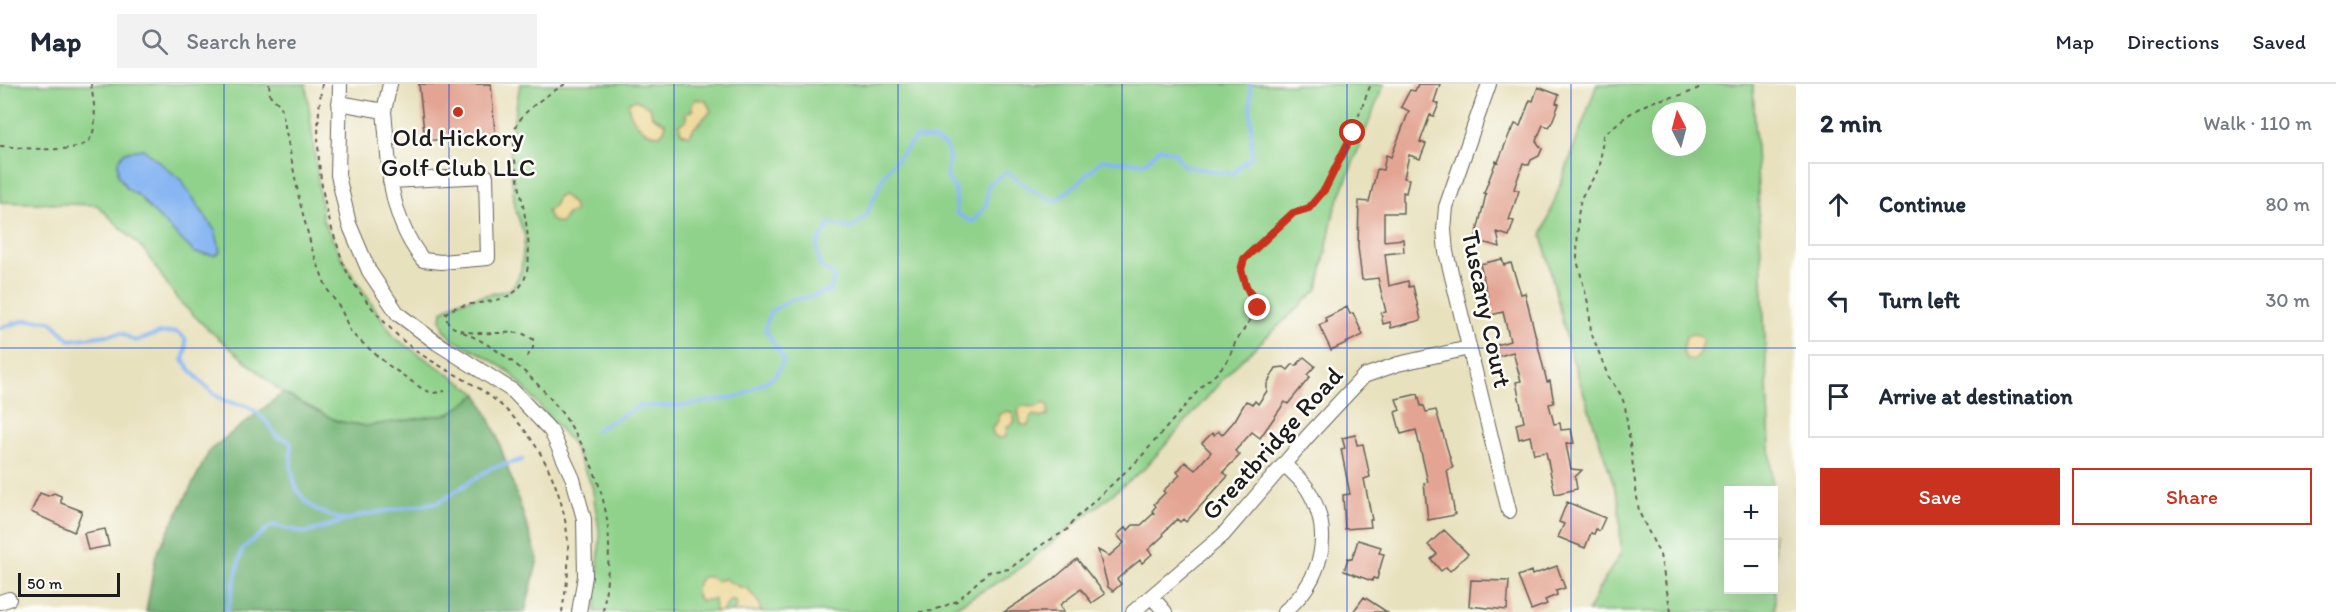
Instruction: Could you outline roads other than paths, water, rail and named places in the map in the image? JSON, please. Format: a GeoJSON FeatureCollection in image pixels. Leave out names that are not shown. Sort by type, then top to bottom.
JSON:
{"type":"FeatureCollection","features":[{"type":"Feature","properties":{"kind":"street"},"geometry":{"type":"LineString","coordinates":[[340,84],[338,175],[349,224],[369,271],[398,314],[437,343],[513,391],[551,431],[573,479],[584,519],[585,576],[579,612]]}},
{"type":"Feature","properties":{"kind":"street"},"geometry":{"type":"LineString","coordinates":[[390,84],[384,111],[390,181],[394,207],[413,247],[423,260],[441,262],[488,258],[486,177],[390,181]]}},
{"type":"Feature","properties":{"kind":"street","name":"Tuscany Court"},"geometry":{"type":"LineString","coordinates":[[1489,84],[1446,207],[1444,230],[1446,252],[1509,511]]}},
{"type":"Feature","properties":{"kind":"street"},"geometry":{"type":"LineString","coordinates":[[339,104],[384,111]]}},
{"type":"Feature","properties":{"kind":"street","name":"Greatbridge Road"},"geometry":{"type":"LineString","coordinates":[[1133,612],[1223,535],[1364,376],[1398,364],[1469,348]]}},
{"type":"Feature","properties":{"kind":"street"},"geometry":{"type":"LineString","coordinates":[[1284,612],[1305,592],[1314,578],[1322,546],[1319,517],[1307,488],[1285,465]]}},
{"type":"Feature","properties":{"kind":"street"},"geometry":{"type":"LineString","coordinates":[[1152,597],[1165,612]]}},
{"type":"Feature","properties":{"kind":"water"},"geometry":{"type":"Polygon","coordinates":[[[143,149],[181,180],[216,232],[220,252],[215,255],[195,253],[139,196],[127,189],[118,175],[118,161],[125,152],[143,149]]]}},
{"type":"Feature","properties":{"kind":"waterway"},"geometry":{"type":"LineString","coordinates":[[596,430],[639,406],[681,406],[741,396],[775,376],[784,360],[765,329],[770,312],[792,299],[811,297],[831,290],[834,276],[819,265],[817,245],[830,224],[852,228],[866,216],[885,173],[915,138],[933,139],[946,146],[949,158],[946,175],[955,189],[957,214],[973,222],[986,206],[988,184],[1007,172],[1030,189],[1054,202],[1102,160],[1145,163],[1160,148],[1175,153],[1183,166],[1232,174],[1252,156],[1250,84]]}},
{"type":"Feature","properties":{"kind":"waterway"},"geometry":{"type":"LineString","coordinates":[[0,328],[26,320],[51,321],[70,340],[122,333],[135,341],[160,333],[177,332],[185,338],[186,349],[183,360],[204,385],[223,400],[254,410],[267,422],[277,437],[286,439],[291,444],[292,473],[300,495],[317,510],[345,520]]}},
{"type":"Feature","properties":{"kind":"waterway"},"geometry":{"type":"LineString","coordinates":[[227,612],[242,549],[272,525],[306,533],[362,515],[439,502],[491,468],[522,460]]}},
{"type":"Feature","properties":{"kind":"place","name":"Old Hickory Golf Club LLC"},"geometry":{"type":"Point","coordinates":[458,112]}}]}
